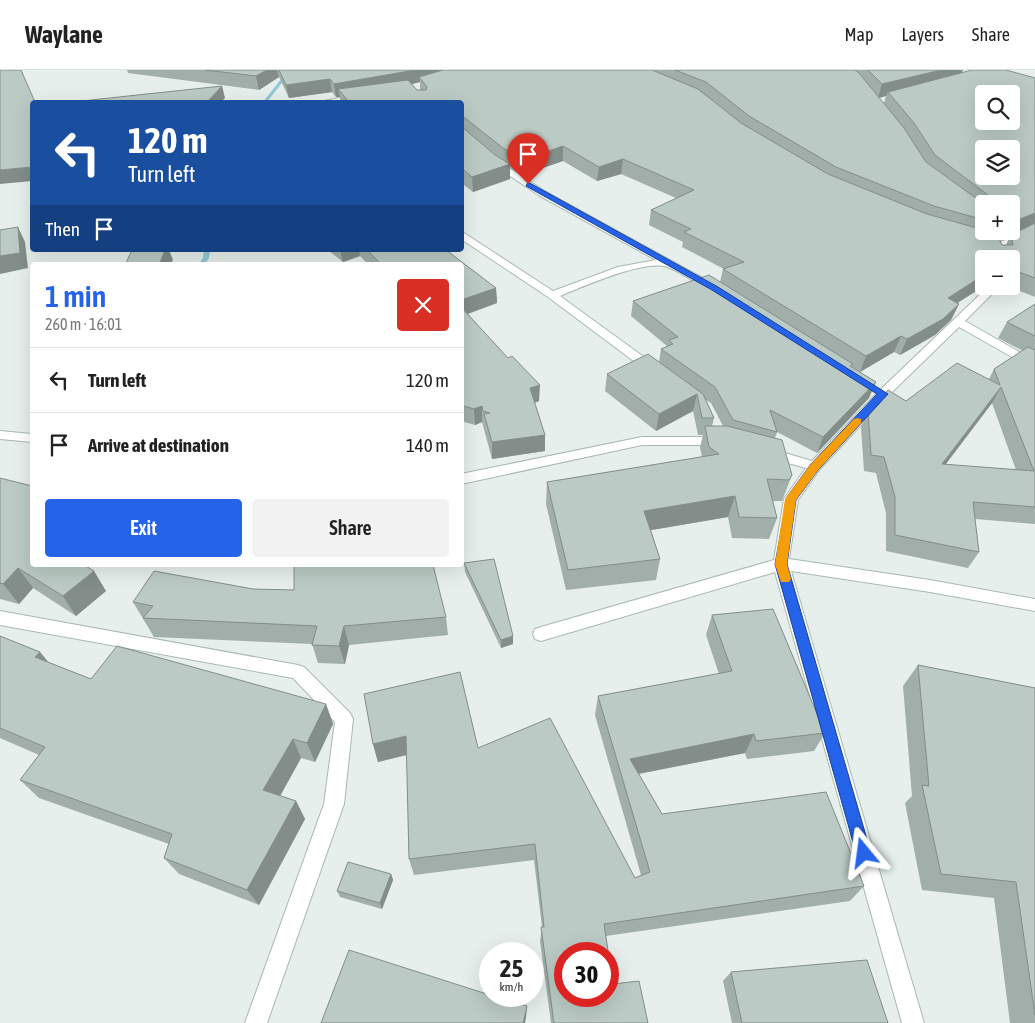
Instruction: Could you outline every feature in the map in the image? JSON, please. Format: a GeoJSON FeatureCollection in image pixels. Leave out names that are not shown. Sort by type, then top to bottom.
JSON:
{"type":"FeatureCollection","features":[{"type":"Feature","properties":{"kind":"street"},"geometry":{"type":"LineString","coordinates":[[335,100],[372,94]]}},
{"type":"Feature","properties":{"kind":"street"},"geometry":{"type":"LineString","coordinates":[[486,154],[499,166],[542,194],[723,294]]}},
{"type":"Feature","properties":{"kind":"street"},"geometry":{"type":"LineString","coordinates":[[969,239],[996,247],[1035,230]]}},
{"type":"Feature","properties":{"kind":"street"},"geometry":{"type":"LineString","coordinates":[[464,236],[552,294],[667,380]]}},
{"type":"Feature","properties":{"kind":"street"},"geometry":{"type":"LineString","coordinates":[[993,240],[997,250]]}},
{"type":"Feature","properties":{"kind":"street"},"geometry":{"type":"LineString","coordinates":[[552,294],[614,271],[648,263],[668,263]]}},
{"type":"Feature","properties":{"kind":"street"},"geometry":{"type":"LineString","coordinates":[[913,1023],[781,564],[791,499],[815,466],[879,391],[959,322],[986,295]]}},
{"type":"Feature","properties":{"kind":"street"},"geometry":{"type":"LineString","coordinates":[[959,322],[1035,366]]}},
{"type":"Feature","properties":{"kind":"street"},"geometry":{"type":"LineString","coordinates":[[0,435],[30,438]]}},
{"type":"Feature","properties":{"kind":"street"},"geometry":{"type":"LineString","coordinates":[[464,478],[642,441],[720,436],[738,445]]}},
{"type":"Feature","properties":{"kind":"street"},"geometry":{"type":"LineString","coordinates":[[755,450],[815,466]]}},
{"type":"Feature","properties":{"kind":"street"},"geometry":{"type":"LineString","coordinates":[[541,634],[781,564],[930,586],[1035,605]]}},
{"type":"Feature","properties":{"kind":"street"},"geometry":{"type":"LineString","coordinates":[[0,618],[298,672],[344,718],[334,804],[256,1023]]}},
{"type":"Feature","properties":{"kind":"building"},"geometry":{"type":"Polygon","coordinates":[[[0,70],[21,70],[34,100],[30,100],[30,167],[0,170],[0,70]]]}},
{"type":"Feature","properties":{"kind":"building"},"geometry":{"type":"Polygon","coordinates":[[[205,70],[267,70],[256,76],[205,70]]]}},
{"type":"Feature","properties":{"kind":"building"},"geometry":{"type":"Polygon","coordinates":[[[279,70],[415,70],[334,84],[330,79],[286,85],[279,70]]]}},
{"type":"Feature","properties":{"kind":"building"},"geometry":{"type":"Polygon","coordinates":[[[443,70],[652,70],[698,89],[741,123],[828,174],[927,214],[975,227],[975,240],[1000,240],[1002,245],[1013,245],[1012,240],[1020,240],[1020,230],[1035,223],[1035,278],[1020,272],[1020,250],[975,250],[975,281],[948,298],[959,304],[943,319],[907,339],[901,336],[866,356],[723,269],[744,262],[684,232],[691,229],[651,210],[694,190],[623,159],[599,167],[563,146],[522,160],[503,148],[464,117],[464,100],[347,100],[338,89],[408,80],[417,90],[426,90],[427,87],[419,77],[443,70]]]}},
{"type":"Feature","properties":{"kind":"building"},"geometry":{"type":"Polygon","coordinates":[[[675,70],[855,70],[904,128],[926,162],[975,197],[975,217],[934,206],[836,167],[749,116],[706,82],[675,70]]]}},
{"type":"Feature","properties":{"kind":"building"},"geometry":{"type":"Polygon","coordinates":[[[868,70],[941,70],[882,84],[868,70]]]}},
{"type":"Feature","properties":{"kind":"building"},"geometry":{"type":"Polygon","coordinates":[[[972,70],[1006,70],[1035,78],[1035,213],[1020,219],[1020,195],[988,195],[935,155],[914,123],[888,92],[972,70]]]}},
{"type":"Feature","properties":{"kind":"building"},"geometry":{"type":"Polygon","coordinates":[[[222,86],[209,100],[91,100],[222,86]]]}},
{"type":"Feature","properties":{"kind":"building"},"geometry":{"type":"Polygon","coordinates":[[[464,129],[495,155],[510,164],[472,177],[464,170],[464,129]]]}},
{"type":"Feature","properties":{"kind":"building"},"geometry":{"type":"Polygon","coordinates":[[[18,227],[20,253],[0,256],[0,230],[18,227]]]}},
{"type":"Feature","properties":{"kind":"building"},"geometry":{"type":"Polygon","coordinates":[[[131,252],[164,252],[160,262],[126,262],[131,252]]]}},
{"type":"Feature","properties":{"kind":"building"},"geometry":{"type":"Polygon","coordinates":[[[369,252],[449,252],[462,262],[379,262],[369,252]]]}},
{"type":"Feature","properties":{"kind":"building"},"geometry":{"type":"Polygon","coordinates":[[[464,264],[496,288],[464,299],[464,264]]]}},
{"type":"Feature","properties":{"kind":"building"},"geometry":{"type":"Polygon","coordinates":[[[709,275],[853,364],[850,366],[876,382],[823,437],[770,410],[777,432],[733,420],[715,387],[661,349],[673,344],[669,340],[678,337],[633,301],[709,275]]]}},
{"type":"Feature","properties":{"kind":"building"},"geometry":{"type":"Polygon","coordinates":[[[1035,304],[1035,336],[1007,322],[1035,304]]]}},
{"type":"Feature","properties":{"kind":"building"},"geometry":{"type":"Polygon","coordinates":[[[464,310],[508,358],[512,356],[540,385],[530,388],[545,435],[492,442],[484,414],[490,413],[483,411],[482,406],[474,409],[464,406],[464,310]]]}},
{"type":"Feature","properties":{"kind":"building"},"geometry":{"type":"Polygon","coordinates":[[[1028,347],[1035,350],[1035,507],[973,502],[979,552],[895,535],[895,497],[884,457],[871,455],[868,411],[888,390],[906,401],[957,363],[1000,385],[994,369],[1028,347]],[[1001,387],[942,464],[1034,471],[1001,387]]]}},
{"type":"Feature","properties":{"kind":"building"},"geometry":{"type":"Polygon","coordinates":[[[648,354],[703,394],[714,418],[702,418],[697,394],[659,414],[607,374],[648,354]]]}},
{"type":"Feature","properties":{"kind":"building"},"geometry":{"type":"Polygon","coordinates":[[[705,426],[727,426],[782,440],[792,475],[789,480],[767,479],[777,518],[739,517],[735,496],[644,511],[660,559],[568,570],[547,482],[719,454],[709,447],[705,426]]]}},
{"type":"Feature","properties":{"kind":"building"},"geometry":{"type":"Polygon","coordinates":[[[0,478],[30,486],[30,567],[87,567],[94,571],[63,596],[18,568],[3,584],[0,583],[0,478]]]}},
{"type":"Feature","properties":{"kind":"building"},"geometry":{"type":"Polygon","coordinates":[[[494,559],[513,636],[501,640],[464,563],[494,559]]]}},
{"type":"Feature","properties":{"kind":"building"},"geometry":{"type":"Polygon","coordinates":[[[294,567],[434,567],[446,617],[344,626],[339,646],[312,645],[317,626],[143,618],[153,606],[133,602],[154,571],[253,589],[294,590],[294,567]]]}},
{"type":"Feature","properties":{"kind":"building"},"geometry":{"type":"Polygon","coordinates":[[[773,609],[825,733],[756,741],[754,734],[630,759],[662,814],[826,792],[864,886],[604,924],[607,942],[554,942],[554,1007],[619,1007],[619,983],[639,981],[648,1023],[554,1023],[541,927],[544,927],[535,844],[409,859],[406,736],[373,744],[364,694],[460,672],[478,748],[550,718],[635,878],[650,872],[598,696],[732,671],[712,615],[773,609]]]}},
{"type":"Feature","properties":{"kind":"building"},"geometry":{"type":"Polygon","coordinates":[[[0,636],[40,652],[35,657],[91,679],[117,646],[326,704],[307,743],[293,739],[263,790],[296,801],[247,890],[164,858],[172,834],[20,780],[45,747],[0,728],[0,636]]]}},
{"type":"Feature","properties":{"kind":"building"},"geometry":{"type":"Polygon","coordinates":[[[918,665],[1035,688],[1035,1015],[1016,882],[941,874],[922,785],[929,786],[918,665]]]}},
{"type":"Feature","properties":{"kind":"building"},"geometry":{"type":"Polygon","coordinates":[[[348,862],[391,874],[380,903],[337,891],[348,862]]]}},
{"type":"Feature","properties":{"kind":"building"},"geometry":{"type":"Polygon","coordinates":[[[349,950],[479,991],[479,1007],[527,1007],[523,1023],[321,1023],[349,950]]]}},
{"type":"Feature","properties":{"kind":"building"},"geometry":{"type":"Polygon","coordinates":[[[867,960],[888,1023],[742,1023],[731,972],[867,960]]]}},
{"type":"Feature","properties":{"kind":"waterway"},"geometry":{"type":"LineString","coordinates":[[267,100],[290,70]]}},
{"type":"Feature","properties":{"kind":"waterway"},"geometry":{"type":"LineString","coordinates":[[203,262],[207,252]]}},
{"type":"Feature","properties":{"kind":"slow traffic"},"geometry":{"type":"LineString","coordinates":[[785,579],[781,564],[791,499],[815,466],[857,421]]}},
{"type":"Feature","properties":{"kind":"route"},"geometry":{"type":"LineString","coordinates":[[528,184],[542,194],[715,289],[883,394],[815,466],[791,499],[781,564],[864,853]]}}]}
